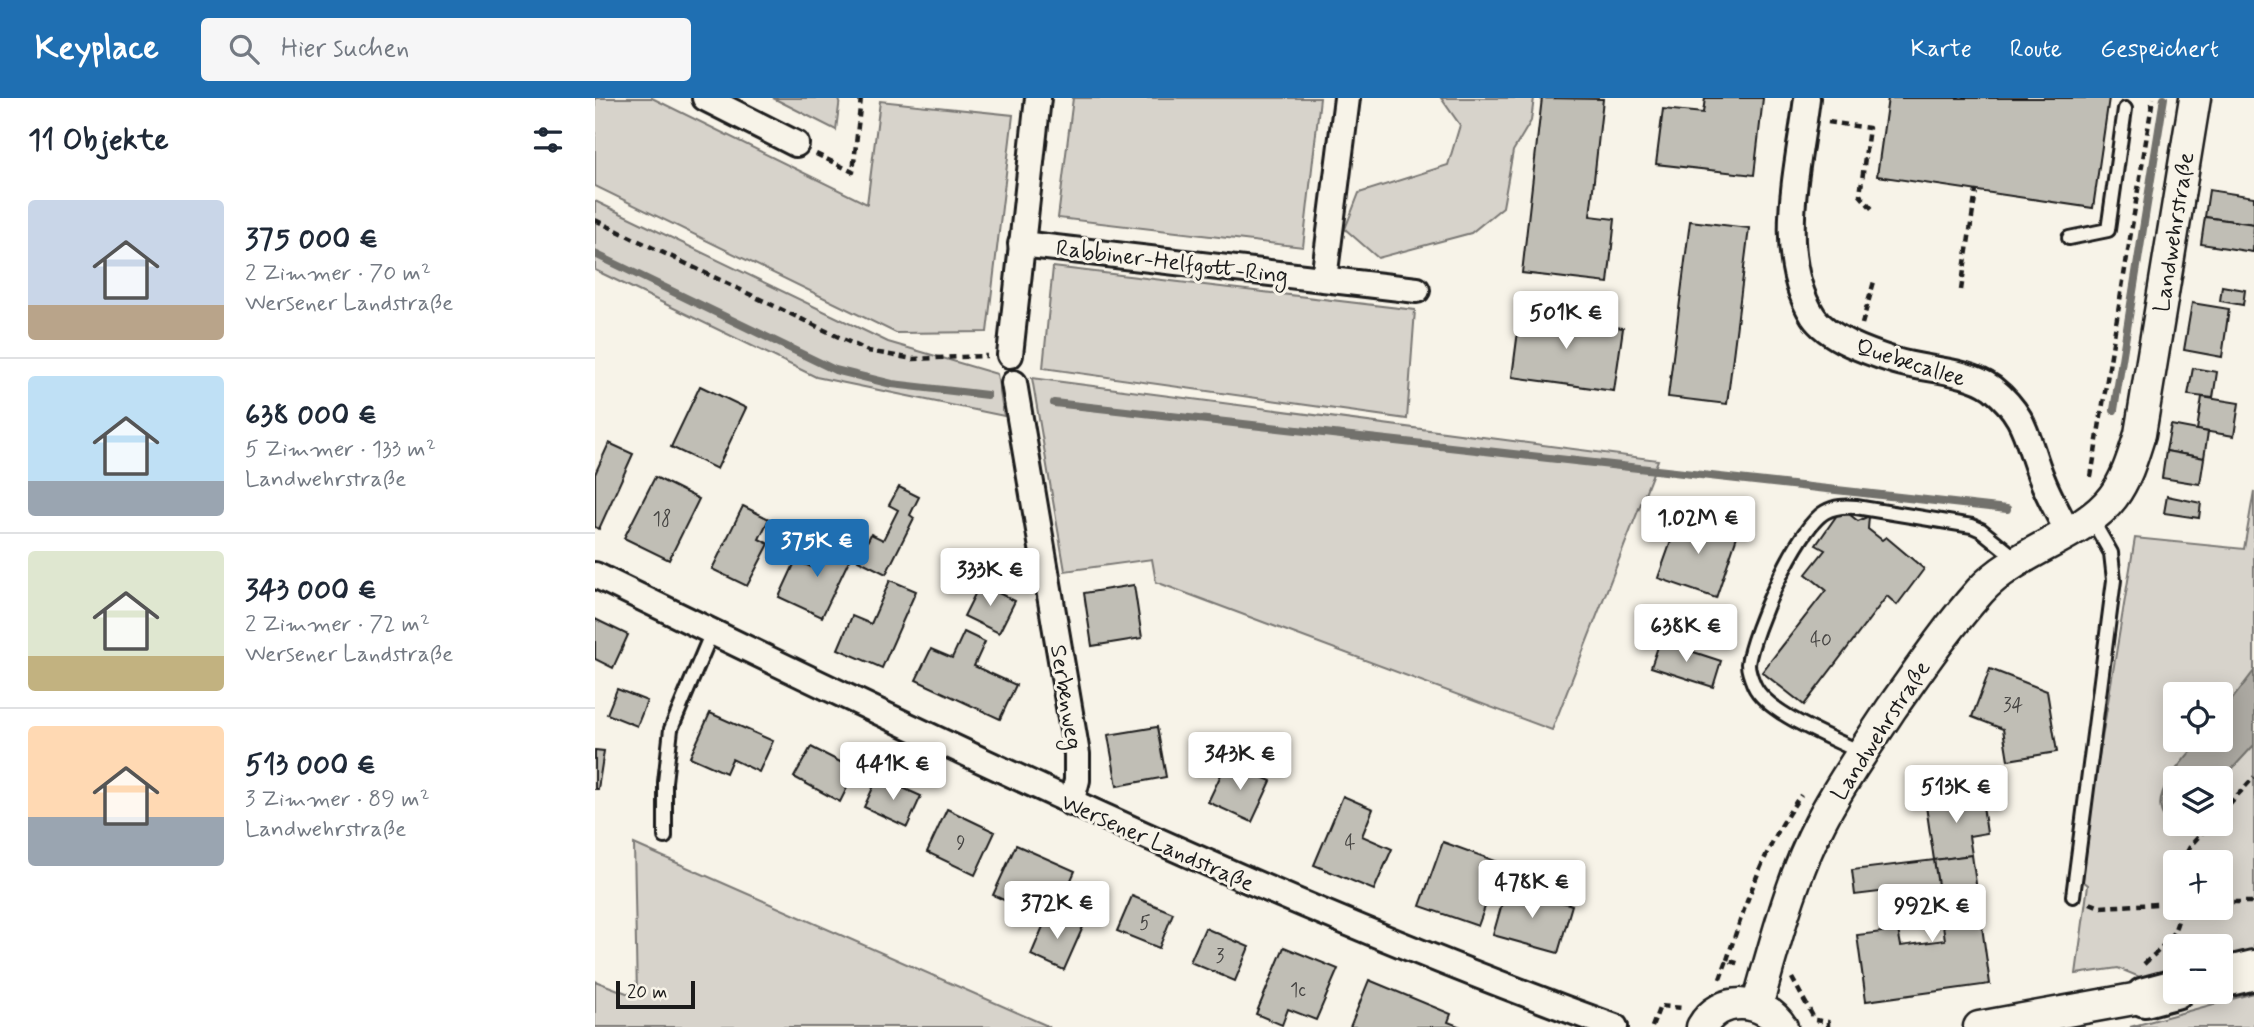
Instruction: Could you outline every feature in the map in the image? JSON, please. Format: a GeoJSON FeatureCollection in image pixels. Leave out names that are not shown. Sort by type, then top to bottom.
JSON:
{"type":"FeatureCollection","features":[{"type":"Feature","properties":{"kind":"highway"},"geometry":{"type":"LineString","coordinates":[[2233,975],[2254,970]]}},
{"type":"Feature","properties":{"kind":"street"},"geometry":{"type":"LineString","coordinates":[[707,98],[796,144]]}},
{"type":"Feature","properties":{"kind":"street"},"geometry":{"type":"LineString","coordinates":[[1010,355],[1038,98]]}},
{"type":"Feature","properties":{"kind":"street"},"geometry":{"type":"LineString","coordinates":[[1324,279],[1347,98]]}},
{"type":"Feature","properties":{"kind":"street","name":"Landwehrstraße"},"geometry":{"type":"LineString","coordinates":[[1757,1006],[1788,903],[1820,822],[1862,753],[1941,638],[1983,588],[2018,559],[2079,525],[2118,488],[2129,470],[2140,434],[2195,98]]}},
{"type":"Feature","properties":{"kind":"street","name":"Quebecallee"},"geometry":{"type":"LineString","coordinates":[[1806,108],[1792,222],[1794,272],[1814,318],[1855,349],[1901,363],[1950,372],[1990,387],[2023,421],[2042,479],[2079,525]]}},
{"type":"Feature","properties":{"kind":"street","name":"Rabbiner-Helfgott-Ring"},"geometry":{"type":"LineString","coordinates":[[1021,244],[1417,290]]}},
{"type":"Feature","properties":{"kind":"street","name":"Serbenweg"},"geometry":{"type":"LineString","coordinates":[[1013,383],[1077,754],[1077,780],[1071,803]]}},
{"type":"Feature","properties":{"kind":"street","name":"Wersener Landstraße"},"geometry":{"type":"LineString","coordinates":[[595,575],[1071,803],[1274,894],[1464,972],[1615,1027]]}},
{"type":"Feature","properties":{"kind":"street"},"geometry":{"type":"LineString","coordinates":[[1979,1027],[2145,996]]}},
{"type":"Feature","properties":{"kind":"street"},"geometry":{"type":"LineString","coordinates":[[1702,1027],[1716,1012],[1728,1006],[1757,1006],[1768,1012],[1782,1027]]}},
{"type":"Feature","properties":{"kind":"lane"},"geometry":{"type":"LineString","coordinates":[[2069,238],[2108,230],[2125,109]]}},
{"type":"Feature","properties":{"kind":"lane"},"geometry":{"type":"LineString","coordinates":[[1862,753],[1767,702],[1754,687],[1748,668],[1751,647],[1785,566],[1809,529],[1823,512],[1842,505],[1856,507],[1972,526],[2018,559]]}},
{"type":"Feature","properties":{"kind":"lane"},"geometry":{"type":"LineString","coordinates":[[2073,896],[2114,580],[2111,553],[2079,525]]}},
{"type":"Feature","properties":{"kind":"lane"},"geometry":{"type":"LineString","coordinates":[[665,837],[665,782],[671,729],[712,632]]}},
{"type":"Feature","properties":{"kind":"path"},"geometry":{"type":"LineString","coordinates":[[796,144],[853,172],[861,98]]}},
{"type":"Feature","properties":{"kind":"path","name":"Landwehrstraße"},"geometry":{"type":"LineString","coordinates":[[2079,525],[2091,480],[2153,98]]}},
{"type":"Feature","properties":{"kind":"path"},"geometry":{"type":"LineString","coordinates":[[1806,108],[1869,128],[1860,195],[1873,210]]}},
{"type":"Feature","properties":{"kind":"path"},"geometry":{"type":"LineString","coordinates":[[1961,290],[1976,191]]}},
{"type":"Feature","properties":{"kind":"path"},"geometry":{"type":"LineString","coordinates":[[595,220],[868,351],[913,359],[1010,355]]}},
{"type":"Feature","properties":{"kind":"path"},"geometry":{"type":"LineString","coordinates":[[1855,349],[1875,278]]}},
{"type":"Feature","properties":{"kind":"path"},"geometry":{"type":"LineString","coordinates":[[2233,800],[2254,777]]}},
{"type":"Feature","properties":{"kind":"path"},"geometry":{"type":"LineString","coordinates":[[2188,850],[2199,836]]}},
{"type":"Feature","properties":{"kind":"path"},"geometry":{"type":"LineString","coordinates":[[2073,896],[2100,907],[2163,904]]}},
{"type":"Feature","properties":{"kind":"path"},"geometry":{"type":"LineString","coordinates":[[2233,902],[2254,902]]}},
{"type":"Feature","properties":{"kind":"path"},"geometry":{"type":"LineString","coordinates":[[2145,996],[2131,976],[2172,937],[2179,920]]}},
{"type":"Feature","properties":{"kind":"shaded area"},"geometry":{"type":"Polygon","coordinates":[[[595,98],[652,98],[867,204],[880,101],[1013,115],[987,332],[896,333],[595,186],[595,98]]]}},
{"type":"Feature","properties":{"kind":"shaded area"},"geometry":{"type":"Polygon","coordinates":[[[773,98],[840,98],[836,130],[773,98]]]}},
{"type":"Feature","properties":{"kind":"shaded area"},"geometry":{"type":"Polygon","coordinates":[[[1073,98],[1320,98],[1303,247],[1058,218],[1073,98]]]}},
{"type":"Feature","properties":{"kind":"shaded area"},"geometry":{"type":"Polygon","coordinates":[[[1441,98],[1534,98],[1531,121],[1513,151],[1503,207],[1471,233],[1378,258],[1345,229],[1359,193],[1448,165],[1460,125],[1441,98]]]}},
{"type":"Feature","properties":{"kind":"shaded area"},"geometry":{"type":"Polygon","coordinates":[[[595,201],[888,342],[997,374],[1004,416],[816,377],[595,270],[595,201]]]}},
{"type":"Feature","properties":{"kind":"shaded area"},"geometry":{"type":"Polygon","coordinates":[[[1053,267],[1415,310],[1407,419],[1043,368],[1053,267]]]}},
{"type":"Feature","properties":{"kind":"shaded area"},"geometry":{"type":"Polygon","coordinates":[[[1032,378],[1658,460],[1552,730],[1156,582],[1152,559],[1065,571],[1032,378]]]}},
{"type":"Feature","properties":{"kind":"shaded area"},"geometry":{"type":"Polygon","coordinates":[[[2254,491],[2254,953],[2233,958],[2233,934],[2163,934],[2163,974],[2142,978],[2118,968],[2076,974],[2088,885],[2083,881],[2090,811],[2135,538],[2244,549],[2254,491]]]}},
{"type":"Feature","properties":{"kind":"shaded area"},"geometry":{"type":"Polygon","coordinates":[[[2254,671],[2254,745],[2233,768],[2180,766],[2191,752],[2233,752],[2233,698],[2254,671]]]}},
{"type":"Feature","properties":{"kind":"shaded area"},"geometry":{"type":"Polygon","coordinates":[[[2163,792],[2163,814],[2161,808],[2163,792]]]}},
{"type":"Feature","properties":{"kind":"shaded area"},"geometry":{"type":"Polygon","coordinates":[[[634,844],[1050,1027],[595,1027],[595,981],[637,997],[634,844]]]}},
{"type":"Feature","properties":{"kind":"shaded area"},"geometry":{"type":"Polygon","coordinates":[[[2254,993],[2254,1027],[2130,1027],[2214,1004],[2233,1004],[2233,999],[2254,993]]]}},
{"type":"Feature","properties":{"kind":"building"},"geometry":{"type":"Polygon","coordinates":[[[1542,98],[1603,99],[1590,216],[1615,219],[1608,283],[1522,273],[1542,98]]]}},
{"type":"Feature","properties":{"kind":"building"},"geometry":{"type":"Polygon","coordinates":[[[1705,98],[1763,98],[1754,175],[1656,164],[1663,109],[1703,113],[1705,98]]]}},
{"type":"Feature","properties":{"kind":"building"},"geometry":{"type":"Polygon","coordinates":[[[1888,98],[2109,98],[2093,208],[1877,176],[1888,98]]]}},
{"type":"Feature","properties":{"kind":"building"},"geometry":{"type":"Polygon","coordinates":[[[2209,190],[2254,197],[2254,224],[2205,217],[2209,190]]]}},
{"type":"Feature","properties":{"kind":"building"},"geometry":{"type":"Polygon","coordinates":[[[2205,217],[2254,224],[2253,252],[2201,244],[2205,217]]]}},
{"type":"Feature","properties":{"kind":"building"},"geometry":{"type":"Polygon","coordinates":[[[1690,221],[1749,228],[1727,404],[1668,397],[1690,221]]]}},
{"type":"Feature","properties":{"kind":"building"},"geometry":{"type":"Polygon","coordinates":[[[2222,286],[2245,290],[2243,305],[2220,301],[2222,286]]]}},
{"type":"Feature","properties":{"kind":"building"},"geometry":{"type":"Polygon","coordinates":[[[2192,303],[2229,309],[2222,357],[2184,350],[2192,303]]]}},
{"type":"Feature","properties":{"kind":"building"},"geometry":{"type":"Polygon","coordinates":[[[1521,308],[1579,316],[1578,322],[1623,328],[1614,391],[1512,377],[1521,308]]]}},
{"type":"Feature","properties":{"kind":"building"},"geometry":{"type":"Polygon","coordinates":[[[2193,368],[2217,372],[2213,398],[2188,395],[2193,368]]]}},
{"type":"Feature","properties":{"kind":"building"},"geometry":{"type":"Polygon","coordinates":[[[700,386],[746,408],[717,469],[671,447],[700,386]]]}},
{"type":"Feature","properties":{"kind":"building"},"geometry":{"type":"Polygon","coordinates":[[[2202,397],[2239,403],[2234,436],[2197,430],[2202,397]]]}},
{"type":"Feature","properties":{"kind":"building"},"geometry":{"type":"Polygon","coordinates":[[[2171,425],[2208,432],[2204,458],[2166,451],[2171,425]]]}},
{"type":"Feature","properties":{"kind":"building"},"geometry":{"type":"Polygon","coordinates":[[[609,443],[633,454],[599,529],[595,527],[595,474],[609,443]]]}},
{"type":"Feature","properties":{"kind":"building"},"geometry":{"type":"Polygon","coordinates":[[[2166,451],[2204,458],[2200,484],[2162,478],[2166,451]]]}},
{"type":"Feature","properties":{"kind":"building"},"geometry":{"type":"Polygon","coordinates":[[[655,477],[699,499],[669,560],[624,538],[655,477]]]}},
{"type":"Feature","properties":{"kind":"building"},"geometry":{"type":"Polygon","coordinates":[[[899,487],[919,497],[910,515],[914,518],[886,574],[858,560],[871,534],[883,540],[898,510],[889,505],[899,487]]]}},
{"type":"Feature","properties":{"kind":"building"},"geometry":{"type":"Polygon","coordinates":[[[2167,496],[2201,503],[2199,518],[2164,513],[2167,496]]]}},
{"type":"Feature","properties":{"kind":"building"},"geometry":{"type":"Polygon","coordinates":[[[743,506],[769,519],[759,539],[769,544],[747,586],[712,569],[743,506]]]}},
{"type":"Feature","properties":{"kind":"building"},"geometry":{"type":"Polygon","coordinates":[[[1845,511],[1858,521],[1869,516],[1868,529],[1882,540],[1886,537],[1924,569],[1897,605],[1887,596],[1804,705],[1762,672],[1826,590],[1806,574],[1825,550],[1816,545],[1837,515],[1845,511]]]}},
{"type":"Feature","properties":{"kind":"building"},"geometry":{"type":"Polygon","coordinates":[[[1681,513],[1738,533],[1716,598],[1658,578],[1681,513]]]}},
{"type":"Feature","properties":{"kind":"building"},"geometry":{"type":"Polygon","coordinates":[[[824,538],[853,552],[822,617],[779,597],[796,560],[811,567],[824,538]]]}},
{"type":"Feature","properties":{"kind":"building"},"geometry":{"type":"Polygon","coordinates":[[[890,580],[916,591],[882,668],[838,649],[852,616],[871,624],[890,580]]]}},
{"type":"Feature","properties":{"kind":"building"},"geometry":{"type":"Polygon","coordinates":[[[980,584],[1015,601],[999,633],[964,616],[980,584]]]}},
{"type":"Feature","properties":{"kind":"building"},"geometry":{"type":"Polygon","coordinates":[[[1134,585],[1142,638],[1092,646],[1084,593],[1134,585]]]}},
{"type":"Feature","properties":{"kind":"building"},"geometry":{"type":"Polygon","coordinates":[[[595,619],[628,635],[613,668],[595,659],[595,619]]]}},
{"type":"Feature","properties":{"kind":"building"},"geometry":{"type":"Polygon","coordinates":[[[964,632],[985,642],[974,666],[1016,685],[1000,719],[916,680],[931,649],[952,658],[964,632]]]}},
{"type":"Feature","properties":{"kind":"building"},"geometry":{"type":"Polygon","coordinates":[[[1660,641],[1721,661],[1713,687],[1651,667],[1660,641]]]}},
{"type":"Feature","properties":{"kind":"building"},"geometry":{"type":"Polygon","coordinates":[[[1990,669],[2047,691],[2057,752],[2008,760],[2003,729],[1972,717],[1990,669]]]}},
{"type":"Feature","properties":{"kind":"building"},"geometry":{"type":"Polygon","coordinates":[[[617,689],[647,701],[637,726],[607,714],[617,689]]]}},
{"type":"Feature","properties":{"kind":"building"},"geometry":{"type":"Polygon","coordinates":[[[710,713],[773,741],[759,772],[732,759],[726,773],[690,757],[710,713]]]}},
{"type":"Feature","properties":{"kind":"building"},"geometry":{"type":"Polygon","coordinates":[[[1157,727],[1166,777],[1117,786],[1108,735],[1157,727]]]}},
{"type":"Feature","properties":{"kind":"building"},"geometry":{"type":"Polygon","coordinates":[[[811,747],[856,770],[840,802],[794,777],[811,747]]]}},
{"type":"Feature","properties":{"kind":"building"},"geometry":{"type":"Polygon","coordinates":[[[595,750],[604,751],[598,789],[595,789],[595,750]]]}},
{"type":"Feature","properties":{"kind":"building"},"geometry":{"type":"Polygon","coordinates":[[[1227,762],[1271,781],[1252,822],[1208,802],[1227,762]]]}},
{"type":"Feature","properties":{"kind":"building"},"geometry":{"type":"Polygon","coordinates":[[[878,777],[921,796],[907,827],[864,807],[878,777]]]}},
{"type":"Feature","properties":{"kind":"building"},"geometry":{"type":"Polygon","coordinates":[[[1980,786],[1987,833],[1969,836],[1972,855],[1934,860],[1926,806],[1965,800],[1963,789],[1980,786]]]}},
{"type":"Feature","properties":{"kind":"building"},"geometry":{"type":"Polygon","coordinates":[[[1343,796],[1373,809],[1362,836],[1392,849],[1374,890],[1314,865],[1343,796]]]}},
{"type":"Feature","properties":{"kind":"building"},"geometry":{"type":"Polygon","coordinates":[[[947,809],[995,832],[975,875],[927,852],[947,809]]]}},
{"type":"Feature","properties":{"kind":"building"},"geometry":{"type":"Polygon","coordinates":[[[1443,842],[1501,863],[1478,926],[1420,906],[1443,842]]]}},
{"type":"Feature","properties":{"kind":"building"},"geometry":{"type":"Polygon","coordinates":[[[1016,845],[1075,871],[1058,910],[1028,897],[1023,909],[993,895],[1016,845]]]}},
{"type":"Feature","properties":{"kind":"building"},"geometry":{"type":"Polygon","coordinates":[[[1972,855],[1990,984],[1866,1001],[1857,935],[1898,930],[1901,946],[1945,940],[1934,860],[1972,855]]]}},
{"type":"Feature","properties":{"kind":"building"},"geometry":{"type":"Polygon","coordinates":[[[1934,860],[1938,885],[1855,895],[1852,870],[1934,860]]]}},
{"type":"Feature","properties":{"kind":"building"},"geometry":{"type":"Polygon","coordinates":[[[1507,886],[1572,905],[1558,953],[1493,935],[1507,886]]]}},
{"type":"Feature","properties":{"kind":"building"},"geometry":{"type":"Polygon","coordinates":[[[1132,896],[1173,913],[1159,948],[1117,931],[1132,896]]]}},
{"type":"Feature","properties":{"kind":"building"},"geometry":{"type":"Polygon","coordinates":[[[1049,912],[1083,927],[1064,970],[1031,955],[1049,912]]]}},
{"type":"Feature","properties":{"kind":"building"},"geometry":{"type":"Polygon","coordinates":[[[1205,928],[1249,947],[1235,981],[1190,962],[1205,928]]]}},
{"type":"Feature","properties":{"kind":"building"},"geometry":{"type":"Polygon","coordinates":[[[1284,947],[1338,969],[1316,1020],[1288,1009],[1282,1025],[1256,1014],[1284,947]]]}},
{"type":"Feature","properties":{"kind":"building"},"geometry":{"type":"Polygon","coordinates":[[[1369,980],[1451,1014],[1448,1022],[1461,1027],[1350,1027],[1369,980]]]}},
{"type":"Feature","properties":{"kind":"waterway"},"geometry":{"type":"LineString","coordinates":[[2114,410],[2164,98]]}},
{"type":"Feature","properties":{"kind":"waterway"},"geometry":{"type":"LineString","coordinates":[[595,254],[835,370],[892,384],[987,395]]}},
{"type":"Feature","properties":{"kind":"waterway"},"geometry":{"type":"LineString","coordinates":[[1054,403],[2007,509]]}}]}
